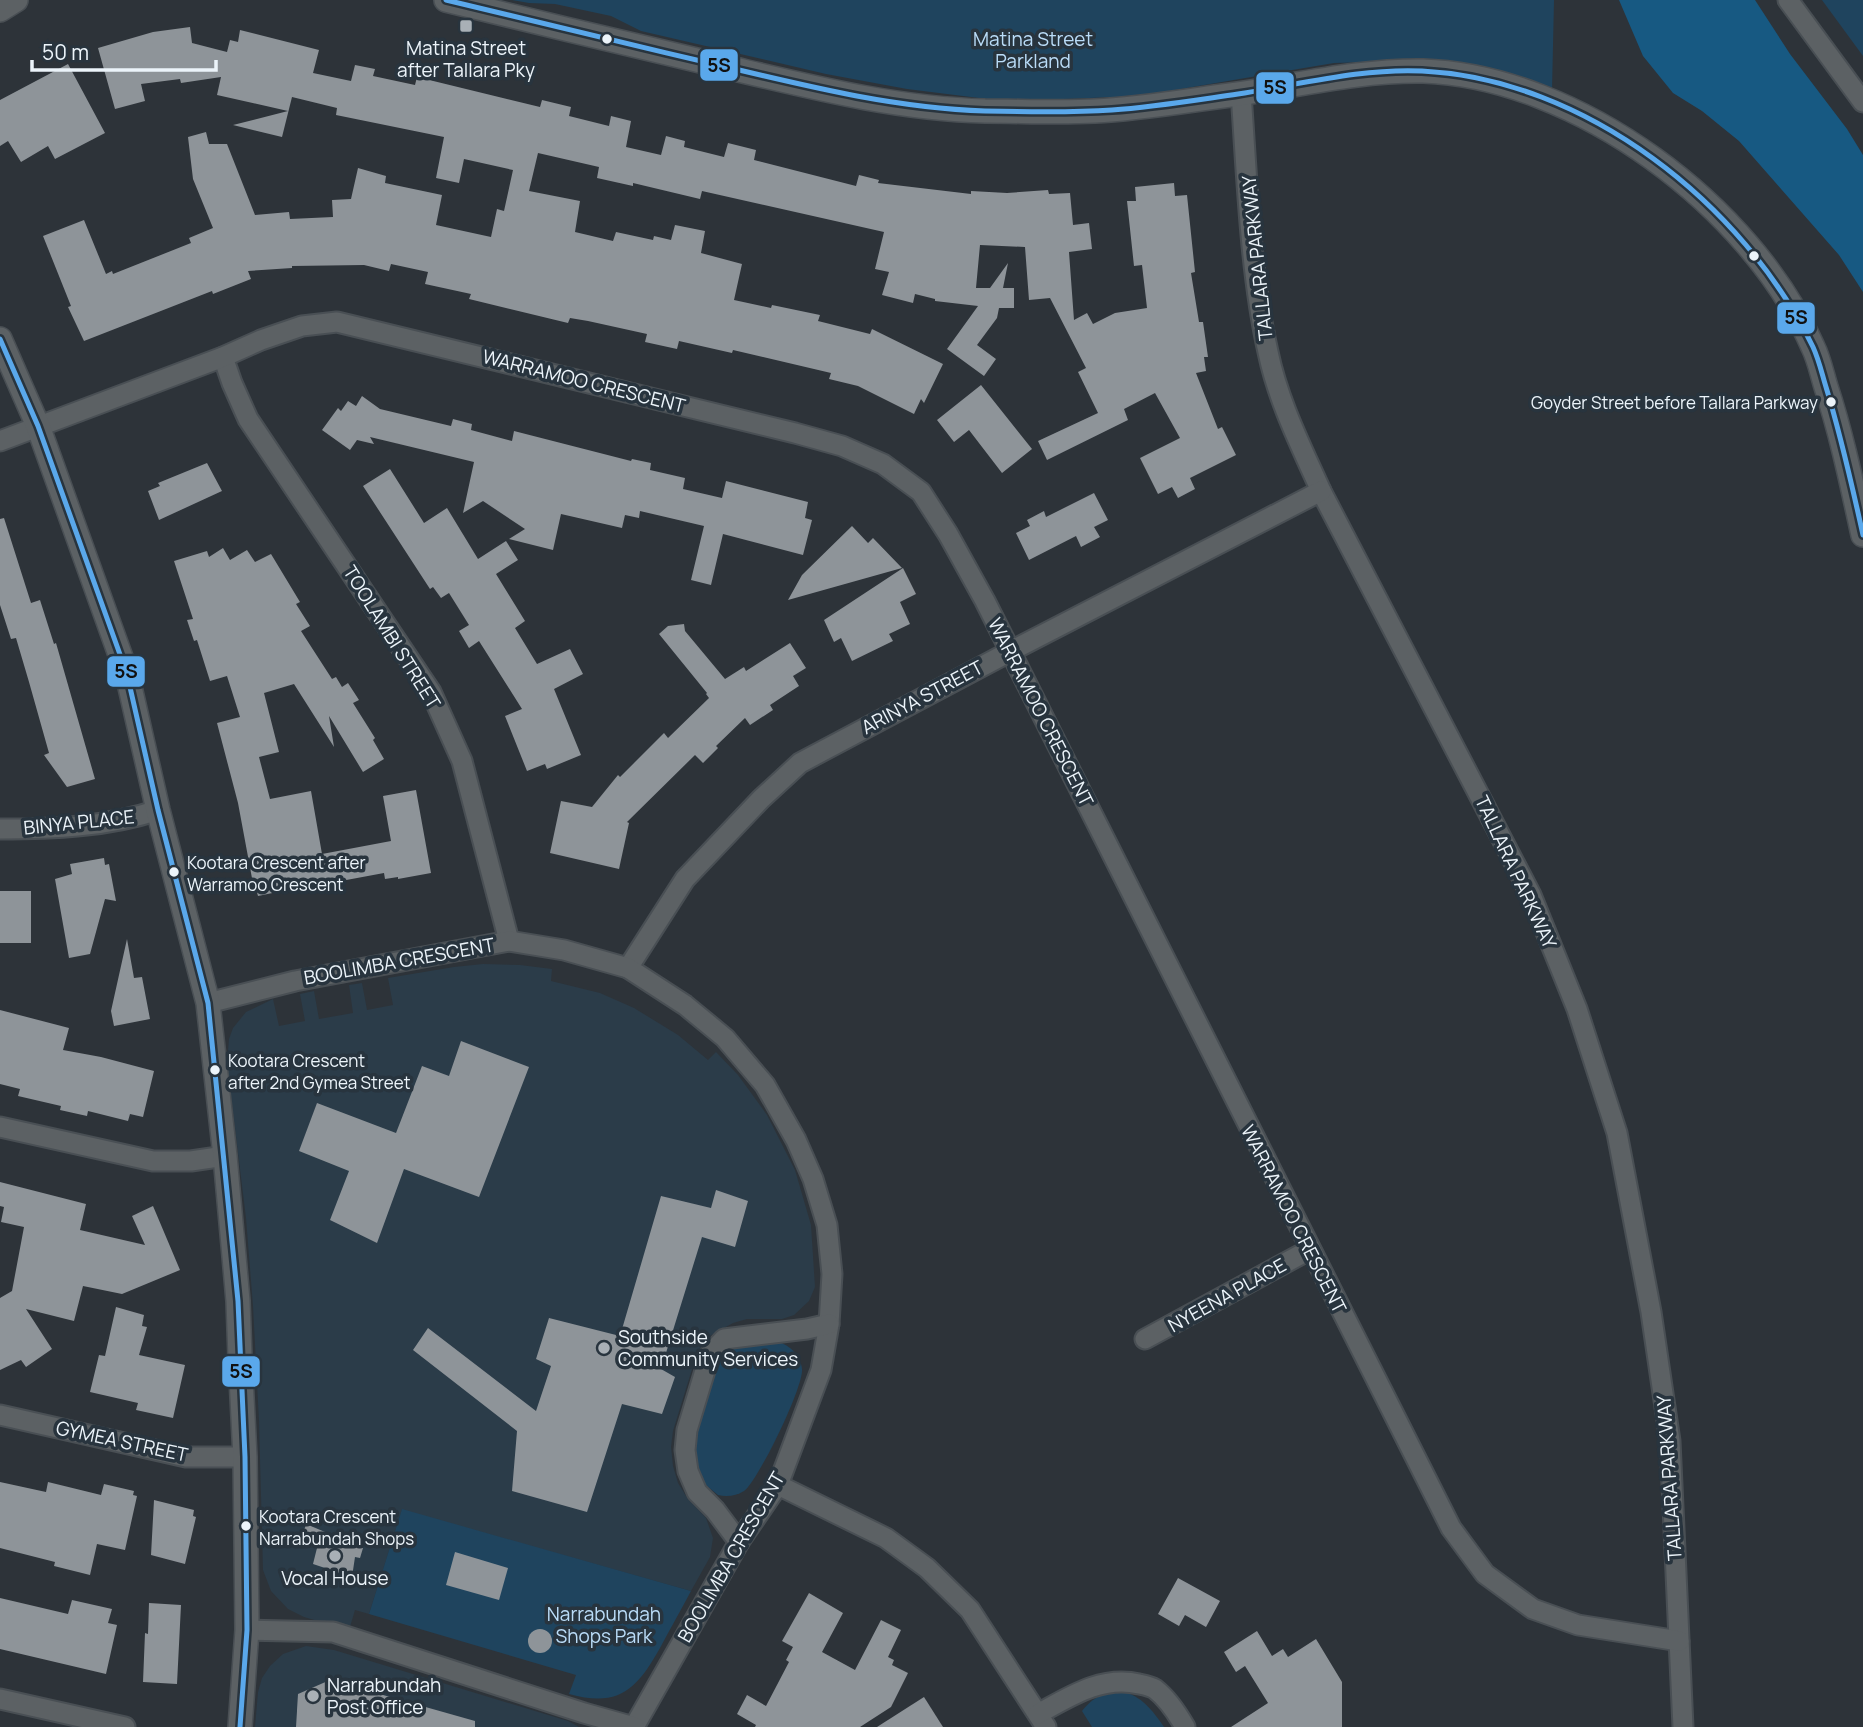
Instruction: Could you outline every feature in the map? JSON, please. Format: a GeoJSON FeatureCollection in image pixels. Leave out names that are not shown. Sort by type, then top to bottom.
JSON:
{"type":"FeatureCollection","features":[{"type":"Feature","properties":{"kind":"street"},"geometry":{"type":"LineString","coordinates":[[0,10],[16,0]]}},
{"type":"Feature","properties":{"kind":"street"},"geometry":{"type":"LineString","coordinates":[[446,0],[876,100],[980,111],[1096,111],[1349,76],[1422,71],[1476,76],[1553,100],[1623,137],[1685,184],[1728,223],[1775,278],[1814,347],[1841,435],[1863,535]]}},
{"type":"Feature","properties":{"kind":"street"},"geometry":{"type":"LineString","coordinates":[[1788,0],[1863,102]]}},
{"type":"Feature","properties":{"kind":"street","name":"TALLARA PARKWAY"},"geometry":{"type":"LineString","coordinates":[[1241,93],[1257,289],[1268,354],[1290,424],[1321,491],[1531,895],[1577,1009],[1617,1133],[1651,1312],[1670,1441],[1683,1727]]}},
{"type":"Feature","properties":{"kind":"street","name":"WARRAMOO CRESCENT"},"geometry":{"type":"LineString","coordinates":[[0,441],[223,357],[261,340],[302,326],[337,322],[842,446],[883,464],[921,492],[948,534],[1010,651],[1451,1528],[1485,1574],[1533,1609],[1578,1625],[1679,1641]]}},
{"type":"Feature","properties":{"kind":"street"},"geometry":{"type":"LineString","coordinates":[[0,339],[38,426],[127,674],[158,810],[208,1003],[238,1301],[247,1630],[240,1727]]}},
{"type":"Feature","properties":{"kind":"street","name":"TOOLAMBI STREET"},"geometry":{"type":"LineString","coordinates":[[223,357],[248,419],[431,692],[462,761],[509,941]]}},
{"type":"Feature","properties":{"kind":"street","name":"ARINYA STREET"},"geometry":{"type":"LineString","coordinates":[[628,968],[685,879],[753,807],[800,763],[1321,491]]}},
{"type":"Feature","properties":{"kind":"street","name":"BINYA PLACE"},"geometry":{"type":"LineString","coordinates":[[0,829],[36,829],[128,820],[158,810]]}},
{"type":"Feature","properties":{"kind":"street","name":"BOOLIMBA CRESCENT"},"geometry":{"type":"LineString","coordinates":[[208,1003],[295,981],[509,941],[564,950],[628,968],[685,1005],[725,1038],[765,1085],[796,1140],[813,1179],[827,1225],[832,1274],[829,1324],[821,1370],[778,1486],[739,1542],[634,1727]]}},
{"type":"Feature","properties":{"kind":"street"},"geometry":{"type":"LineString","coordinates":[[0,1127],[153,1161],[191,1161],[225,1156]]}},
{"type":"Feature","properties":{"kind":"street","name":"NYEENA PLACE"},"geometry":{"type":"LineString","coordinates":[[1145,1339],[1309,1250]]}},
{"type":"Feature","properties":{"kind":"street"},"geometry":{"type":"LineString","coordinates":[[739,1542],[715,1510],[697,1492],[688,1471],[687,1430],[710,1354],[724,1339],[829,1324]]}},
{"type":"Feature","properties":{"kind":"street","name":"GYMEA STREET"},"geometry":{"type":"LineString","coordinates":[[0,1415],[186,1457],[244,1457]]}},
{"type":"Feature","properties":{"kind":"street"},"geometry":{"type":"LineString","coordinates":[[778,1486],[886,1538],[928,1569],[970,1611],[1042,1721],[1071,1695],[1098,1684],[1128,1681],[1153,1688],[1174,1707],[1185,1727]]}},
{"type":"Feature","properties":{"kind":"street"},"geometry":{"type":"LineString","coordinates":[[247,1630],[333,1632],[634,1727]]}},
{"type":"Feature","properties":{"kind":"street"},"geometry":{"type":"LineString","coordinates":[[0,1699],[125,1727]]}},
{"type":"Feature","properties":{"kind":"shaded area"},"geometry":{"type":"Polygon","coordinates":[[[1619,0],[1755,0],[1790,54],[1847,129],[1863,155],[1863,292],[1839,255],[1739,141],[1702,111],[1673,93],[1643,56],[1619,0]]]}},
{"type":"Feature","properties":{"kind":"shaded area"},"geometry":{"type":"Polygon","coordinates":[[[483,964],[552,969],[551,981],[600,993],[634,1008],[678,1035],[708,1060],[716,1052],[738,1075],[767,1115],[795,1170],[811,1225],[815,1287],[809,1301],[794,1315],[782,1319],[747,1319],[733,1323],[708,1337],[697,1353],[673,1431],[671,1447],[678,1483],[688,1499],[706,1518],[713,1538],[710,1557],[691,1591],[402,1510],[369,1614],[355,1610],[349,1630],[304,1617],[288,1609],[271,1591],[263,1570],[253,1306],[246,1218],[227,1063],[229,1039],[233,1028],[246,1012],[273,999],[279,1026],[305,1021],[300,994],[314,991],[319,1019],[353,1013],[349,985],[362,983],[367,1010],[393,1005],[388,978],[483,964]]]}},
{"type":"Feature","properties":{"kind":"shaded area"},"geometry":{"type":"Polygon","coordinates":[[[306,1646],[334,1650],[568,1721],[579,1727],[255,1727],[262,1678],[283,1654],[306,1646]]]}},
{"type":"Feature","properties":{"kind":"green space","name":"Matina Street Parkland"},"geometry":{"type":"Polygon","coordinates":[[[512,0],[1554,0],[1552,91],[1401,61],[1334,63],[1163,92],[1116,97],[987,99],[907,89],[826,74],[641,31],[611,16],[555,4],[512,0]]]}},
{"type":"Feature","properties":{"kind":"green space"},"geometry":{"type":"Polygon","coordinates":[[[1822,0],[1863,0],[1863,56],[1822,0]]]}},
{"type":"Feature","properties":{"kind":"green space"},"geometry":{"type":"Polygon","coordinates":[[[773,1340],[784,1344],[799,1358],[802,1369],[796,1394],[751,1484],[738,1494],[718,1495],[702,1482],[695,1466],[692,1444],[714,1369],[726,1354],[740,1345],[773,1340]]]}},
{"type":"Feature","properties":{"kind":"green space","name":"Narrabundah Shops Park"},"geometry":{"type":"Polygon","coordinates":[[[402,1509],[691,1591],[652,1662],[625,1692],[601,1698],[569,1694],[576,1675],[369,1614],[402,1509]]]}},
{"type":"Feature","properties":{"kind":"green space"},"geometry":{"type":"Polygon","coordinates":[[[1121,1691],[1141,1700],[1164,1727],[1092,1727],[1082,1711],[1099,1696],[1121,1691]]]}},
{"type":"Feature","properties":{"kind":"building"},"geometry":{"type":"Polygon","coordinates":[[[190,27],[192,43],[227,52],[230,40],[238,42],[240,30],[319,50],[313,73],[351,81],[355,65],[375,69],[373,76],[415,85],[417,77],[540,107],[542,100],[571,107],[569,116],[609,126],[611,116],[631,121],[626,147],[661,155],[666,136],[685,141],[684,147],[724,157],[728,143],[756,150],[754,160],[856,186],[859,175],[879,180],[878,183],[971,194],[971,191],[1007,193],[1048,190],[1049,194],[1070,193],[1073,225],[1089,223],[1092,249],[1069,252],[1074,320],[1087,313],[1093,324],[1115,313],[1147,308],[1142,265],[1134,266],[1127,201],[1136,201],[1135,187],[1174,183],[1175,196],[1187,195],[1195,272],[1191,273],[1208,357],[1204,357],[1206,371],[1196,373],[1218,429],[1222,427],[1236,455],[1190,478],[1195,489],[1178,498],[1172,487],[1158,494],[1140,458],[1180,438],[1155,393],[1124,409],[1128,420],[1047,460],[1038,441],[1098,413],[1078,372],[1086,368],[1050,298],[1029,300],[1025,247],[980,245],[976,288],[990,288],[1008,263],[1003,288],[1014,288],[1014,308],[999,308],[997,318],[977,345],[996,359],[984,376],[947,349],[978,306],[935,301],[915,294],[913,303],[882,295],[889,272],[875,269],[884,232],[702,191],[700,199],[633,183],[633,186],[597,178],[599,167],[538,153],[529,191],[580,201],[575,232],[613,241],[616,232],[653,240],[654,236],[671,240],[675,225],[705,231],[701,253],[742,264],[734,300],[820,315],[818,321],[870,334],[872,329],[943,364],[924,403],[921,399],[914,414],[858,386],[829,379],[831,373],[733,350],[732,353],[679,341],[677,349],[645,342],[647,334],[570,318],[568,323],[469,299],[471,294],[425,284],[428,272],[391,264],[389,271],[364,265],[292,266],[248,271],[251,279],[213,294],[212,291],[84,341],[68,307],[71,306],[43,236],[84,220],[106,274],[112,271],[113,274],[191,243],[189,238],[213,228],[193,179],[188,137],[206,132],[209,144],[227,144],[255,215],[289,212],[290,219],[333,217],[332,200],[351,199],[358,168],[386,176],[385,183],[442,195],[436,225],[491,237],[497,209],[504,211],[513,170],[464,159],[459,183],[436,178],[444,137],[336,115],[337,108],[292,97],[282,137],[233,125],[288,111],[217,95],[221,77],[181,83],[180,79],[141,84],[145,101],[115,109],[98,48],[153,32],[190,27]]]}},
{"type":"Feature","properties":{"kind":"building"},"geometry":{"type":"Polygon","coordinates":[[[68,64],[105,133],[55,159],[48,146],[21,162],[8,141],[0,146],[0,100],[68,64]]]}},
{"type":"Feature","properties":{"kind":"building"},"geometry":{"type":"Polygon","coordinates":[[[981,385],[1032,449],[1002,473],[969,430],[954,442],[937,420],[981,385]]]}},
{"type":"Feature","properties":{"kind":"building"},"geometry":{"type":"Polygon","coordinates":[[[362,396],[380,409],[451,426],[453,419],[472,424],[471,430],[512,441],[514,431],[631,461],[651,463],[650,470],[685,478],[683,489],[722,498],[726,481],[808,502],[805,518],[812,520],[803,555],[723,534],[711,585],[691,580],[704,526],[640,511],[639,518],[625,515],[622,528],[561,514],[553,550],[509,539],[525,529],[483,501],[463,513],[474,462],[370,437],[374,444],[357,440],[350,450],[322,430],[338,408],[341,411],[348,401],[356,406],[362,396]]]}},
{"type":"Feature","properties":{"kind":"building"},"geometry":{"type":"Polygon","coordinates":[[[207,463],[222,491],[159,520],[148,491],[160,486],[158,483],[207,463]]]}},
{"type":"Feature","properties":{"kind":"building"},"geometry":{"type":"Polygon","coordinates":[[[390,469],[424,523],[447,508],[478,559],[506,541],[518,560],[496,574],[525,621],[515,628],[537,664],[570,649],[583,674],[554,689],[581,755],[547,769],[545,764],[527,771],[505,716],[522,709],[479,641],[469,648],[459,631],[469,625],[449,593],[441,598],[433,587],[430,589],[363,486],[390,469]]]}},
{"type":"Feature","properties":{"kind":"building"},"geometry":{"type":"Polygon","coordinates":[[[1094,493],[1108,520],[1094,527],[1100,537],[1081,547],[1076,536],[1029,560],[1016,533],[1030,526],[1027,520],[1044,511],[1046,517],[1094,493]]]}},
{"type":"Feature","properties":{"kind":"building"},"geometry":{"type":"Polygon","coordinates":[[[4,518],[31,603],[40,600],[54,644],[56,643],[95,779],[67,787],[44,755],[49,753],[29,682],[16,638],[11,639],[0,605],[0,519],[4,518]]]}},
{"type":"Feature","properties":{"kind":"building"},"geometry":{"type":"Polygon","coordinates":[[[852,526],[868,543],[873,538],[902,568],[788,600],[802,575],[852,526]]]}},
{"type":"Feature","properties":{"kind":"building"},"geometry":{"type":"Polygon","coordinates":[[[223,548],[230,560],[247,550],[255,562],[271,554],[300,602],[296,604],[310,626],[301,631],[332,679],[336,677],[342,687],[348,683],[359,700],[353,703],[375,738],[373,740],[384,759],[363,772],[329,716],[334,747],[294,684],[264,693],[279,752],[259,757],[270,799],[311,791],[322,854],[391,841],[383,796],[416,790],[431,873],[385,879],[384,873],[258,896],[254,889],[238,803],[217,723],[240,717],[227,676],[210,681],[197,640],[194,641],[187,620],[193,619],[174,561],[207,551],[209,557],[223,548]]]}},
{"type":"Feature","properties":{"kind":"building"},"geometry":{"type":"Polygon","coordinates":[[[903,568],[916,594],[900,602],[910,624],[889,634],[893,641],[852,661],[841,638],[834,642],[824,620],[903,568]]]}},
{"type":"Feature","properties":{"kind":"building"},"geometry":{"type":"Polygon","coordinates":[[[684,624],[685,631],[725,679],[744,667],[746,671],[790,643],[806,668],[793,676],[799,686],[770,705],[773,710],[750,725],[745,718],[703,763],[695,755],[627,822],[629,823],[619,869],[550,853],[561,801],[592,807],[618,775],[620,777],[664,733],[668,738],[709,698],[659,634],[668,626],[684,624]]]}},
{"type":"Feature","properties":{"kind":"building"},"geometry":{"type":"Polygon","coordinates":[[[104,858],[105,865],[109,864],[116,901],[105,899],[90,954],[69,958],[55,879],[72,874],[70,864],[104,858]]]}},
{"type":"Feature","properties":{"kind":"building"},"geometry":{"type":"Polygon","coordinates":[[[0,891],[31,891],[31,943],[0,943],[0,891]]]}},
{"type":"Feature","properties":{"kind":"building"},"geometry":{"type":"Polygon","coordinates":[[[127,939],[134,978],[142,977],[150,1019],[114,1026],[111,1011],[127,939]]]}},
{"type":"Feature","properties":{"kind":"building"},"geometry":{"type":"Polygon","coordinates":[[[0,1010],[69,1028],[63,1050],[154,1071],[143,1117],[130,1114],[128,1121],[88,1111],[87,1116],[60,1110],[61,1106],[18,1096],[20,1089],[0,1084],[0,1010]]]}},
{"type":"Feature","properties":{"kind":"building"},"geometry":{"type":"Polygon","coordinates":[[[461,1041],[529,1067],[479,1197],[404,1169],[377,1243],[330,1220],[349,1171],[299,1151],[317,1103],[396,1133],[422,1066],[449,1076],[461,1041]]]}},
{"type":"Feature","properties":{"kind":"building"},"geometry":{"type":"Polygon","coordinates":[[[0,1182],[86,1204],[80,1230],[145,1245],[132,1216],[153,1206],[180,1270],[122,1294],[83,1286],[74,1321],[26,1309],[52,1349],[26,1367],[21,1360],[0,1370],[0,1298],[12,1291],[24,1227],[1,1222],[4,1207],[0,1206],[0,1182]]]}},
{"type":"Feature","properties":{"kind":"building","name":"Southside Community Services"},"geometry":{"type":"Polygon","coordinates":[[[716,1190],[748,1201],[735,1247],[702,1237],[661,1369],[675,1377],[662,1414],[622,1404],[587,1512],[512,1491],[517,1431],[413,1350],[428,1328],[536,1411],[551,1366],[536,1359],[549,1318],[620,1336],[661,1196],[711,1208],[716,1190]]]}},
{"type":"Feature","properties":{"kind":"building"},"geometry":{"type":"Polygon","coordinates":[[[116,1307],[144,1315],[142,1326],[147,1327],[139,1355],[185,1365],[173,1418],[136,1410],[138,1403],[90,1392],[99,1355],[105,1356],[116,1307]]]}},
{"type":"Feature","properties":{"kind":"building"},"geometry":{"type":"Polygon","coordinates":[[[0,1482],[46,1492],[48,1482],[101,1495],[104,1484],[134,1491],[133,1495],[137,1496],[125,1550],[97,1544],[90,1575],[54,1566],[55,1562],[0,1548],[0,1482]]]}},
{"type":"Feature","properties":{"kind":"building"},"geometry":{"type":"Polygon","coordinates":[[[154,1500],[194,1510],[193,1516],[196,1517],[185,1564],[151,1555],[154,1500]]]}},
{"type":"Feature","properties":{"kind":"building","name":"Vocal House"},"geometry":{"type":"Polygon","coordinates":[[[306,1524],[363,1548],[360,1558],[355,1557],[352,1577],[313,1564],[317,1548],[300,1544],[306,1524]]]}},
{"type":"Feature","properties":{"kind":"building"},"geometry":{"type":"Polygon","coordinates":[[[455,1552],[508,1568],[499,1600],[446,1585],[455,1552]]]}},
{"type":"Feature","properties":{"kind":"building"},"geometry":{"type":"Polygon","coordinates":[[[1178,1578],[1220,1601],[1206,1627],[1185,1615],[1179,1626],[1158,1614],[1178,1578]]]}},
{"type":"Feature","properties":{"kind":"building"},"geometry":{"type":"Polygon","coordinates":[[[809,1593],[843,1613],[822,1652],[855,1670],[881,1620],[901,1630],[888,1657],[894,1660],[892,1665],[908,1673],[891,1707],[860,1727],[755,1727],[756,1725],[737,1714],[747,1695],[766,1706],[789,1662],[786,1660],[793,1647],[782,1641],[809,1593]]]}},
{"type":"Feature","properties":{"kind":"building"},"geometry":{"type":"Polygon","coordinates":[[[0,1598],[68,1614],[72,1600],[112,1609],[108,1623],[117,1625],[106,1674],[0,1649],[0,1598]]]}},
{"type":"Feature","properties":{"kind":"building"},"geometry":{"type":"Polygon","coordinates":[[[149,1603],[181,1605],[177,1684],[143,1682],[149,1603]]]}},
{"type":"Feature","properties":{"kind":"building"},"geometry":{"type":"Polygon","coordinates":[[[540,1629],[551,1636],[552,1641],[545,1652],[540,1653],[529,1646],[528,1641],[535,1630],[540,1629]]]}},
{"type":"Feature","properties":{"kind":"building"},"geometry":{"type":"Polygon","coordinates":[[[1257,1631],[1272,1656],[1283,1649],[1288,1657],[1316,1639],[1342,1682],[1342,1727],[1231,1727],[1268,1703],[1245,1666],[1236,1672],[1224,1652],[1257,1631]]]}},
{"type":"Feature","properties":{"kind":"building"},"geometry":{"type":"Polygon","coordinates":[[[330,1680],[475,1721],[475,1727],[296,1727],[298,1694],[330,1680]]]}},
{"type":"Feature","properties":{"kind":"building"},"geometry":{"type":"Polygon","coordinates":[[[924,1697],[943,1727],[877,1727],[924,1697]]]}},
{"type":"Feature","properties":{"kind":"transit line","name":"5S"},"geometry":{"type":"LineString","coordinates":[[446,0],[817,88],[917,106],[1048,112],[1128,109],[1353,75],[1399,71],[1422,71],[1483,79],[1542,97],[1599,124],[1652,158],[1702,199],[1745,244],[1783,294],[1819,362],[1863,535]]}},
{"type":"Feature","properties":{"kind":"transit line","name":"5S"},"geometry":{"type":"LineString","coordinates":[[0,339],[38,426],[127,674],[158,810],[208,1003],[238,1301],[245,1457],[247,1630],[240,1727]]}},
{"type":"Feature","properties":{"kind":"place","name":"Matina Street after Tallara Pky"},"geometry":{"type":"Point","coordinates":[466,26]}},
{"type":"Feature","properties":{"kind":"place","name":"Goyder Street before Tallara Parkway"},"geometry":{"type":"Point","coordinates":[1831,402]}},
{"type":"Feature","properties":{"kind":"place","name":"Kootara Crescent after Warramoo Crescent"},"geometry":{"type":"Point","coordinates":[174,872]}},
{"type":"Feature","properties":{"kind":"place","name":"Kootara Crescent after 2nd Gymea Street"},"geometry":{"type":"Point","coordinates":[215,1070]}},
{"type":"Feature","properties":{"kind":"place","name":"Southside Community Services"},"geometry":{"type":"Point","coordinates":[604,1348]}},
{"type":"Feature","properties":{"kind":"place","name":"Kootara Crescent Narrabundah Shops"},"geometry":{"type":"Point","coordinates":[246,1526]}},
{"type":"Feature","properties":{"kind":"place","name":"Vocal House"},"geometry":{"type":"Point","coordinates":[335,1556]}},
{"type":"Feature","properties":{"kind":"place","name":"Narrabundah Post Office"},"geometry":{"type":"Point","coordinates":[313,1696]}}]}
